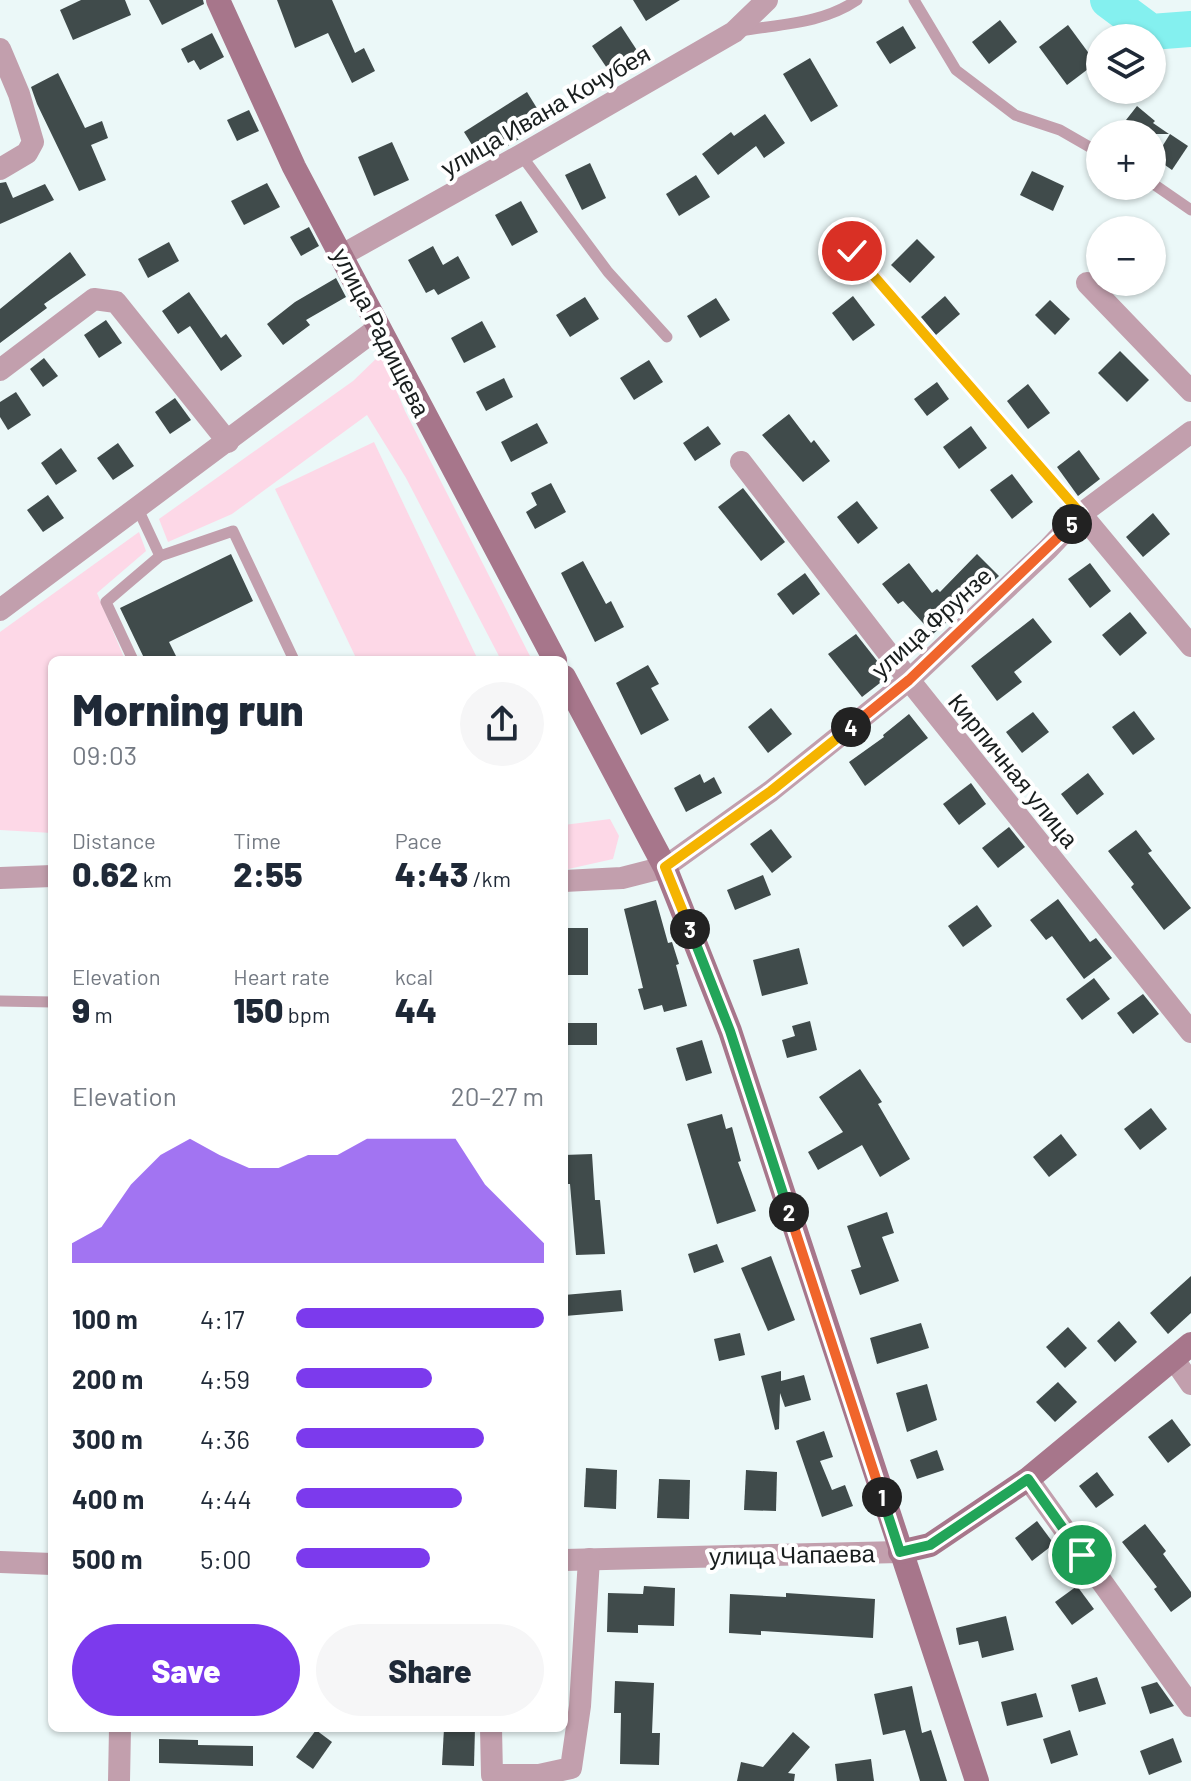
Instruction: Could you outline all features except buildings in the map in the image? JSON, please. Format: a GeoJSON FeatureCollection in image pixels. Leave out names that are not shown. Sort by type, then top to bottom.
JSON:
{"type":"FeatureCollection","features":[{"type":"Feature","properties":{"kind":"main road","name":"улица Радищева"},"geometry":{"type":"LineString","coordinates":[[218,0],[294,167],[553,656]]}},
{"type":"Feature","properties":{"kind":"main road"},"geometry":{"type":"LineString","coordinates":[[568,685],[665,867],[730,1031],[977,1781]]}},
{"type":"Feature","properties":{"kind":"main road","name":"улица Чапаева"},"geometry":{"type":"LineString","coordinates":[[900,1552],[930,1545],[1028,1479],[1182,1351]]}},
{"type":"Feature","properties":{"kind":"street","name":"улица Ивана Кочубея"},"geometry":{"type":"LineString","coordinates":[[342,255],[734,32],[767,0]]}},
{"type":"Feature","properties":{"kind":"street"},"geometry":{"type":"LineString","coordinates":[[0,49],[19,94],[33,142],[27,153],[0,169]]}},
{"type":"Feature","properties":{"kind":"street"},"geometry":{"type":"LineString","coordinates":[[1100,296],[1191,391]]}},
{"type":"Feature","properties":{"kind":"street"},"geometry":{"type":"LineString","coordinates":[[0,370],[94,299],[116,302],[228,442]]}},
{"type":"Feature","properties":{"kind":"street"},"geometry":{"type":"LineString","coordinates":[[0,610],[378,328]]}},
{"type":"Feature","properties":{"kind":"street","name":"улица Фрунзе"},"geometry":{"type":"LineString","coordinates":[[568,881],[622,878],[665,867],[771,791],[909,680],[1081,514],[1191,432]]}},
{"type":"Feature","properties":{"kind":"street","name":"Кирпичная улица"},"geometry":{"type":"LineString","coordinates":[[741,462],[909,680],[1191,1032]]}},
{"type":"Feature","properties":{"kind":"street"},"geometry":{"type":"LineString","coordinates":[[1081,514],[1191,646]]}},
{"type":"Feature","properties":{"kind":"street"},"geometry":{"type":"LineString","coordinates":[[0,878],[48,876]]}},
{"type":"Feature","properties":{"kind":"street"},"geometry":{"type":"LineString","coordinates":[[1182,1351],[1191,1384]]}},
{"type":"Feature","properties":{"kind":"street"},"geometry":{"type":"LineString","coordinates":[[1028,1479],[1191,1706]]}},
{"type":"Feature","properties":{"kind":"street","name":"улица Чапаева"},"geometry":{"type":"LineString","coordinates":[[568,1560],[900,1552]]}},
{"type":"Feature","properties":{"kind":"street"},"geometry":{"type":"LineString","coordinates":[[491,1732],[492,1775],[539,1775],[571,1768],[580,1706],[589,1559]]}},
{"type":"Feature","properties":{"kind":"street"},"geometry":{"type":"LineString","coordinates":[[0,1562],[48,1564]]}},
{"type":"Feature","properties":{"kind":"street"},"geometry":{"type":"LineString","coordinates":[[119,1781],[120,1732]]}},
{"type":"Feature","properties":{"kind":"lane"},"geometry":{"type":"LineString","coordinates":[[734,32],[801,23],[839,12],[857,0]]}},
{"type":"Feature","properties":{"kind":"lane"},"geometry":{"type":"LineString","coordinates":[[914,0],[956,70],[1015,115],[1060,130],[1086,145]]}},
{"type":"Feature","properties":{"kind":"lane"},"geometry":{"type":"LineString","coordinates":[[521,155],[608,272],[667,337]]}},
{"type":"Feature","properties":{"kind":"lane"},"geometry":{"type":"LineString","coordinates":[[1166,193],[1191,210]]}},
{"type":"Feature","properties":{"kind":"lane"},"geometry":{"type":"LineString","coordinates":[[852,251],[1081,514]]}},
{"type":"Feature","properties":{"kind":"lane"},"geometry":{"type":"LineString","coordinates":[[137,507],[160,556]]}},
{"type":"Feature","properties":{"kind":"lane"},"geometry":{"type":"LineString","coordinates":[[131,656],[106,602],[160,556],[233,531],[292,656]]}},
{"type":"Feature","properties":{"kind":"lane"},"geometry":{"type":"LineString","coordinates":[[0,1001],[48,1002]]}},
{"type":"Feature","properties":{"kind":"shaded area"},"geometry":{"type":"Polygon","coordinates":[[[381,354],[405,411],[530,656],[499,656],[406,478],[367,415],[232,514],[168,542],[159,519],[353,381],[381,354]]]}},
{"type":"Feature","properties":{"kind":"shaded area"},"geometry":{"type":"Polygon","coordinates":[[[374,442],[476,656],[355,656],[275,489],[374,442]]]}},
{"type":"Feature","properties":{"kind":"shaded area"},"geometry":{"type":"Polygon","coordinates":[[[139,532],[146,551],[97,593],[123,656],[48,656],[48,833],[0,830],[0,632],[139,532]]]}},
{"type":"Feature","properties":{"kind":"shaded area"},"geometry":{"type":"Polygon","coordinates":[[[610,819],[619,836],[613,859],[568,869],[568,824],[610,819]]]}},
{"type":"Feature","properties":{"kind":"waterway"},"geometry":{"type":"LineString","coordinates":[[1108,0],[1151,32],[1191,29]]}},
{"type":"Feature","properties":{"kind":"route"},"geometry":{"type":"LineString","coordinates":[[852,251],[1081,514],[909,680],[771,791],[665,867],[730,1031],[900,1552],[930,1545],[1028,1479],[1082,1555]]}}]}
